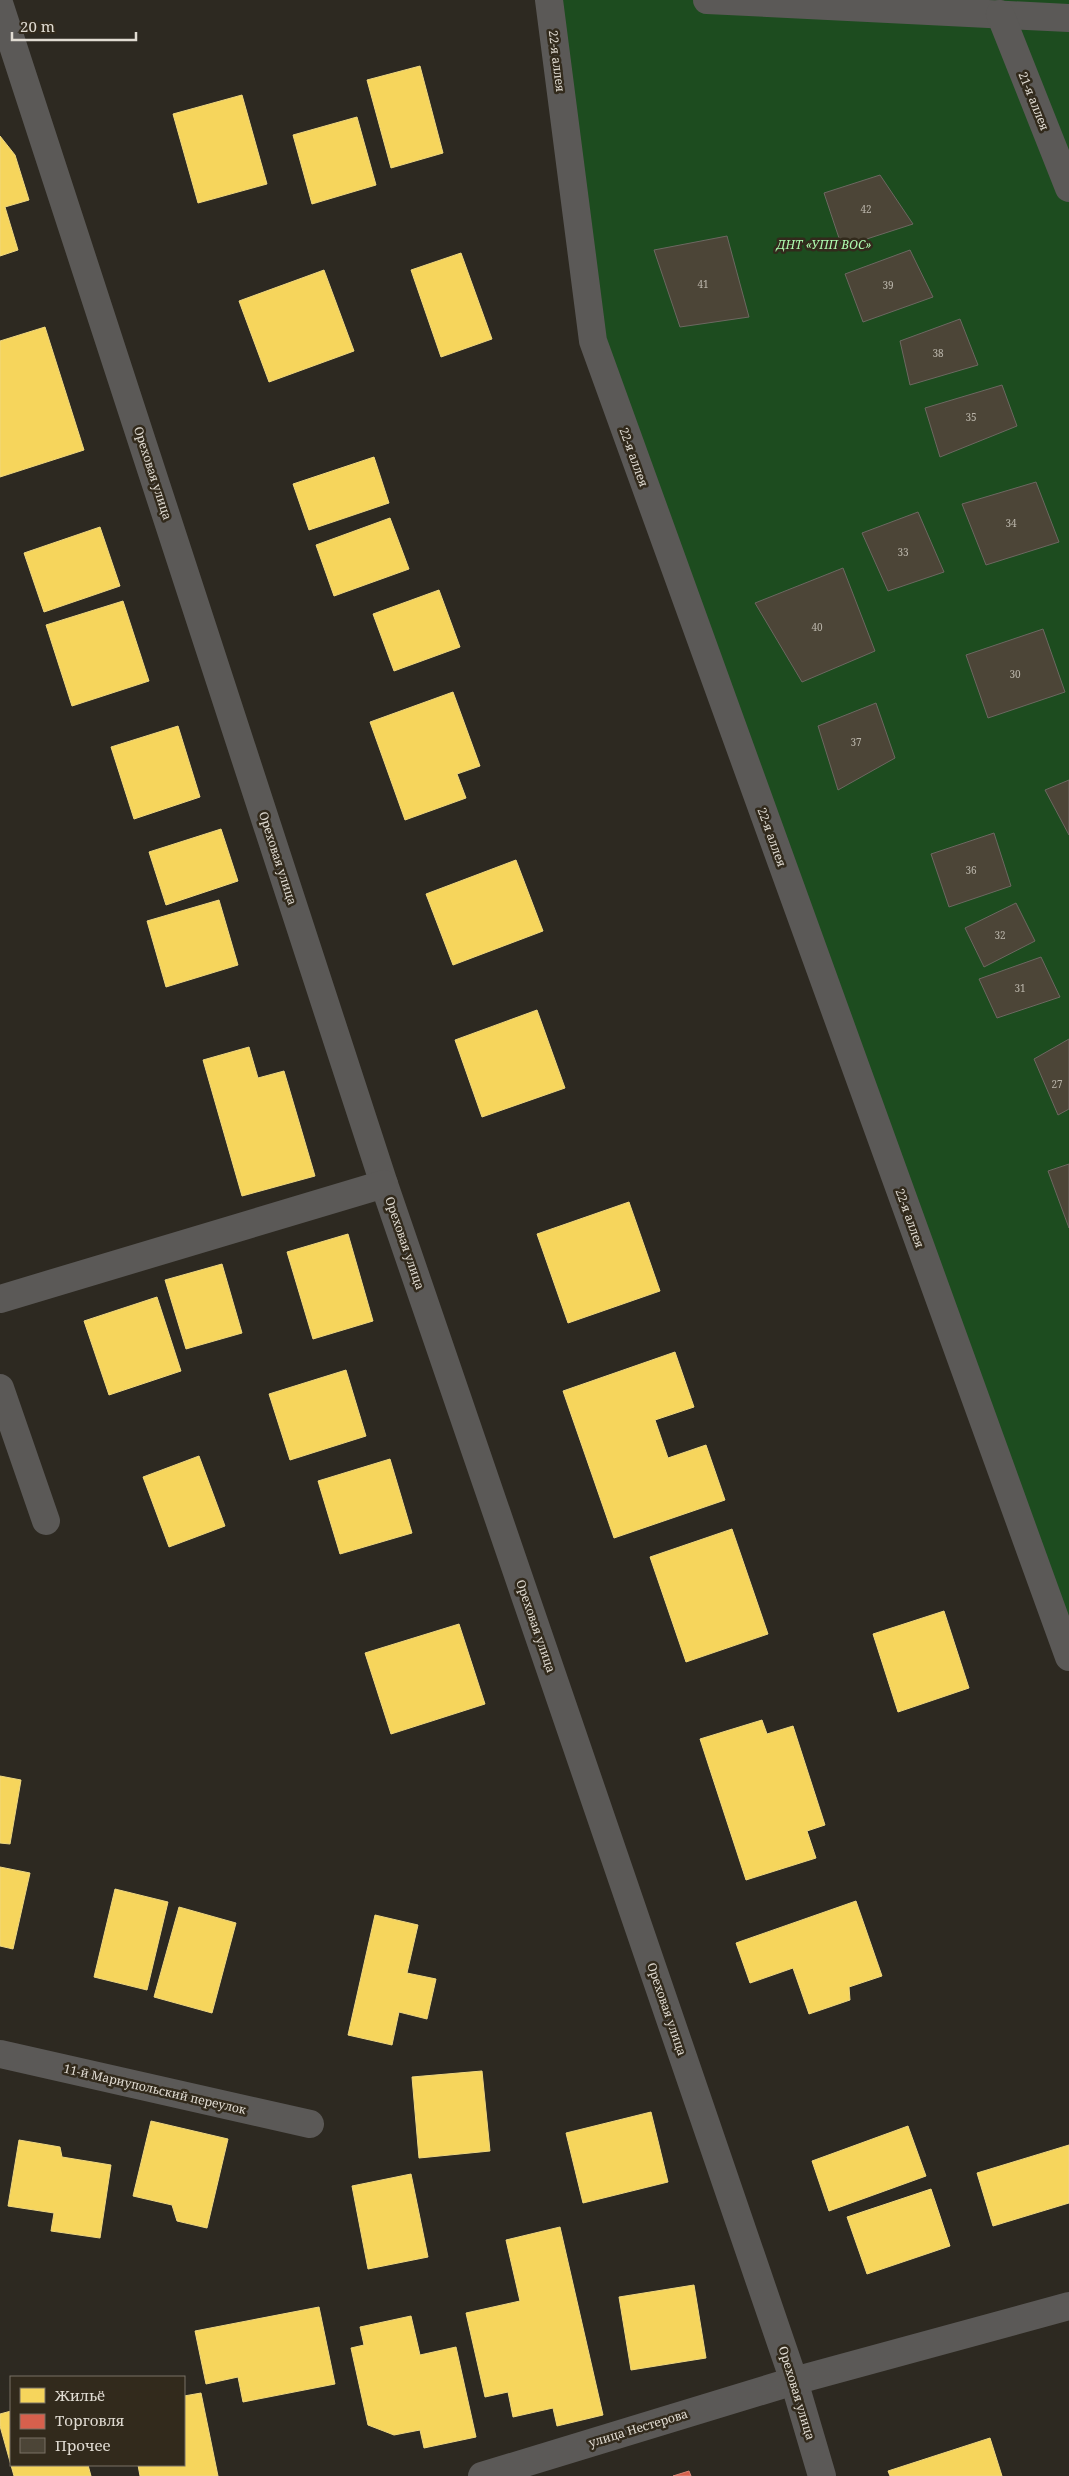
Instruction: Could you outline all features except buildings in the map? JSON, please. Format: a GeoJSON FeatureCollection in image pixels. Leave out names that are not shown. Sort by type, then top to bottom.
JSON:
{"type":"FeatureCollection","features":[{"type":"Feature","properties":{"kind":"street","name":"22-я аллея"},"geometry":{"type":"LineString","coordinates":[[549,0],[593,341],[1069,1657]]}},
{"type":"Feature","properties":{"kind":"street"},"geometry":{"type":"LineString","coordinates":[[706,0],[1069,18]]}},
{"type":"Feature","properties":{"kind":"street","name":"Ореховая улица"},"geometry":{"type":"LineString","coordinates":[[0,6],[384,1184],[794,2381],[822,2476]]}},
{"type":"Feature","properties":{"kind":"street","name":"21-я аллея"},"geometry":{"type":"LineString","coordinates":[[1000,14],[1069,188]]}},
{"type":"Feature","properties":{"kind":"street"},"geometry":{"type":"LineString","coordinates":[[0,1299],[384,1184]]}},
{"type":"Feature","properties":{"kind":"street"},"geometry":{"type":"LineString","coordinates":[[0,1388],[46,1521]]}},
{"type":"Feature","properties":{"kind":"street","name":"11-й Мариупольский переулок"},"geometry":{"type":"LineString","coordinates":[[0,2054],[310,2124]]}},
{"type":"Feature","properties":{"kind":"street","name":"улица Нестерова"},"geometry":{"type":"LineString","coordinates":[[482,2476],[794,2381],[1069,2306]]}},
{"type":"Feature","properties":{"kind":"green space","name":"ДНТ «УПП ВОС»"},"geometry":{"type":"Polygon","coordinates":[[[538,0],[1069,0],[1069,1657],[593,341],[538,0]]]}}]}
